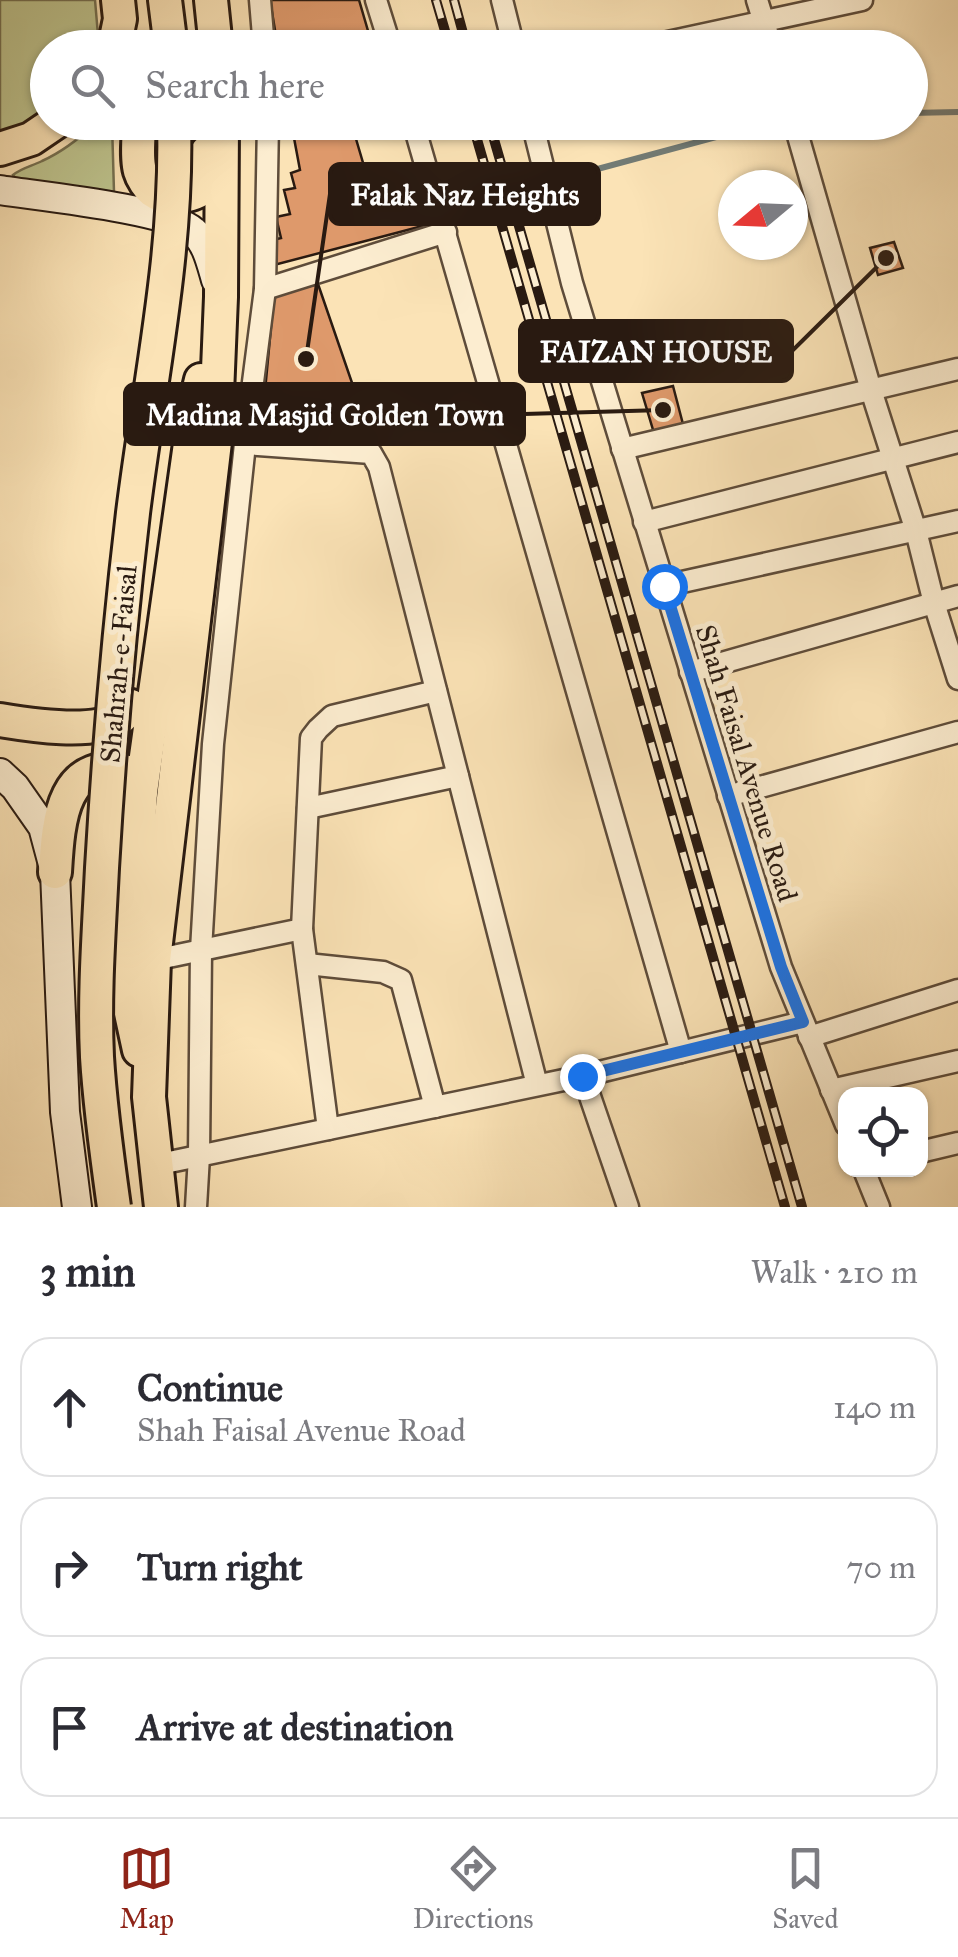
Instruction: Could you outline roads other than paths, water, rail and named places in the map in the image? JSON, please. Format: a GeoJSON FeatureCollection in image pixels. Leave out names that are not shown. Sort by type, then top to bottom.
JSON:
{"type":"FeatureCollection","features":[{"type":"Feature","properties":{"kind":"highway"},"geometry":{"type":"LineString","coordinates":[[118,0],[118,30]]}},
{"type":"Feature","properties":{"kind":"highway"},"geometry":{"type":"LineString","coordinates":[[132,0],[134,30]]}},
{"type":"Feature","properties":{"kind":"highway"},"geometry":{"type":"LineString","coordinates":[[164,0],[168,30]]}},
{"type":"Feature","properties":{"kind":"highway"},"geometry":{"type":"LineString","coordinates":[[200,0],[201,30]]}},
{"type":"Feature","properties":{"kind":"highway"},"geometry":{"type":"LineString","coordinates":[[212,0],[214,30]]}},
{"type":"Feature","properties":{"kind":"highway"},"geometry":{"type":"LineString","coordinates":[[0,149],[30,138]]}},
{"type":"Feature","properties":{"kind":"highway"},"geometry":{"type":"LineString","coordinates":[[139,140],[139,168],[150,190],[183,196],[196,193],[204,185],[208,172],[207,140]]}},
{"type":"Feature","properties":{"kind":"highway","name":"Shahrah-e-Faisal"},"geometry":{"type":"LineString","coordinates":[[114,1207],[97,1055],[109,750],[133,513],[167,276],[174,140]]}},
{"type":"Feature","properties":{"kind":"highway"},"geometry":{"type":"LineString","coordinates":[[160,1207],[149,1097],[154,960],[215,442],[222,140]]}},
{"type":"Feature","properties":{"kind":"highway"},"geometry":{"type":"LineString","coordinates":[[149,1097],[128,1000],[141,792],[196,401],[221,297]]}},
{"type":"Feature","properties":{"kind":"highway"},"geometry":{"type":"LineString","coordinates":[[0,720],[74,727],[120,718],[147,680],[170,589]]}},
{"type":"Feature","properties":{"kind":"highway"},"geometry":{"type":"LineString","coordinates":[[55,872],[63,804],[76,784],[93,772],[115,768],[135,774],[141,792]]}},
{"type":"Feature","properties":{"kind":"main road"},"geometry":{"type":"LineString","coordinates":[[0,190],[150,214],[180,223],[204,244],[221,297]]}},
{"type":"Feature","properties":{"kind":"main road"},"geometry":{"type":"LineString","coordinates":[[0,773],[44,828],[55,872],[65,1112],[77,1207]]}},
{"type":"Feature","properties":{"kind":"street"},"geometry":{"type":"LineString","coordinates":[[260,0],[262,30]]}},
{"type":"Feature","properties":{"kind":"street"},"geometry":{"type":"LineString","coordinates":[[376,0],[385,30]]}},
{"type":"Feature","properties":{"kind":"street"},"geometry":{"type":"LineString","coordinates":[[502,0],[510,30]]}},
{"type":"Feature","properties":{"kind":"street"},"geometry":{"type":"LineString","coordinates":[[757,0],[766,30]]}},
{"type":"Feature","properties":{"kind":"street"},"geometry":{"type":"LineString","coordinates":[[726,30],[862,0]]}},
{"type":"Feature","properties":{"kind":"street"},"geometry":{"type":"LineString","coordinates":[[196,1207],[201,950],[214,744],[244,444],[265,289],[268,140]]}},
{"type":"Feature","properties":{"kind":"street"},"geometry":{"type":"LineString","coordinates":[[418,140],[682,1052]]}},
{"type":"Feature","properties":{"kind":"street","name":"Shah Faisal Avenue Road"},"geometry":{"type":"LineString","coordinates":[[536,140],[572,284],[781,967],[838,1106]]}},
{"type":"Feature","properties":{"kind":"street"},"geometry":{"type":"LineString","coordinates":[[799,140],[958,679]]}},
{"type":"Feature","properties":{"kind":"street"},"geometry":{"type":"LineString","coordinates":[[265,289],[446,232]]}},
{"type":"Feature","properties":{"kind":"street"},"geometry":{"type":"LineString","coordinates":[[622,449],[958,369]]}},
{"type":"Feature","properties":{"kind":"street"},"geometry":{"type":"LineString","coordinates":[[644,522],[958,442]]}},
{"type":"Feature","properties":{"kind":"street"},"geometry":{"type":"LineString","coordinates":[[244,444],[371,453],[379,467],[536,1085]]}},
{"type":"Feature","properties":{"kind":"street"},"geometry":{"type":"LineString","coordinates":[[664,586],[958,521]]}},
{"type":"Feature","properties":{"kind":"street"},"geometry":{"type":"LineString","coordinates":[[690,672],[958,596]]}},
{"type":"Feature","properties":{"kind":"street"},"geometry":{"type":"LineString","coordinates":[[328,1129],[302,929],[312,738],[332,716],[436,691]]}},
{"type":"Feature","properties":{"kind":"street"},"geometry":{"type":"LineString","coordinates":[[728,796],[958,732]]}},
{"type":"Feature","properties":{"kind":"street"},"geometry":{"type":"LineString","coordinates":[[308,808],[458,776]]}},
{"type":"Feature","properties":{"kind":"street"},"geometry":{"type":"LineString","coordinates":[[154,960],[302,929]]}},
{"type":"Feature","properties":{"kind":"street"},"geometry":{"type":"LineString","coordinates":[[306,964],[383,972],[400,980],[434,1107]]}},
{"type":"Feature","properties":{"kind":"street"},"geometry":{"type":"LineString","coordinates":[[155,1165],[806,1029],[958,990]]}},
{"type":"Feature","properties":{"kind":"street"},"geometry":{"type":"LineString","coordinates":[[831,1090],[958,1061]]}},
{"type":"Feature","properties":{"kind":"street"},"geometry":{"type":"LineString","coordinates":[[582,1076],[628,1207]]}},
{"type":"Feature","properties":{"kind":"street"},"geometry":{"type":"LineString","coordinates":[[928,1150],[958,1143]]}},
{"type":"Feature","properties":{"kind":"street"},"geometry":{"type":"LineString","coordinates":[[867,1177],[879,1207]]}},
{"type":"Feature","properties":{"kind":"waterway"},"geometry":{"type":"LineString","coordinates":[[928,113],[958,112]]}},
{"type":"Feature","properties":{"kind":"waterway"},"geometry":{"type":"LineString","coordinates":[[553,181],[705,140]]}},
{"type":"Feature","properties":{"kind":"railway"},"geometry":{"type":"LineString","coordinates":[[436,0],[445,30]]}},
{"type":"Feature","properties":{"kind":"railway"},"geometry":{"type":"LineString","coordinates":[[454,0],[462,30]]}},
{"type":"Feature","properties":{"kind":"railway"},"geometry":{"type":"LineString","coordinates":[[477,140],[785,1207]]}},
{"type":"Feature","properties":{"kind":"railway"},"geometry":{"type":"LineString","coordinates":[[494,140],[802,1207]]}},
{"type":"Feature","properties":{"kind":"place","name":"FAIZAN HOUSE"},"geometry":{"type":"Point","coordinates":[886,258]}},
{"type":"Feature","properties":{"kind":"place","name":"Falak Naz Heights"},"geometry":{"type":"Point","coordinates":[306,359]}},
{"type":"Feature","properties":{"kind":"place","name":"Madina Masjid Golden Town"},"geometry":{"type":"Point","coordinates":[663,410]}}]}
